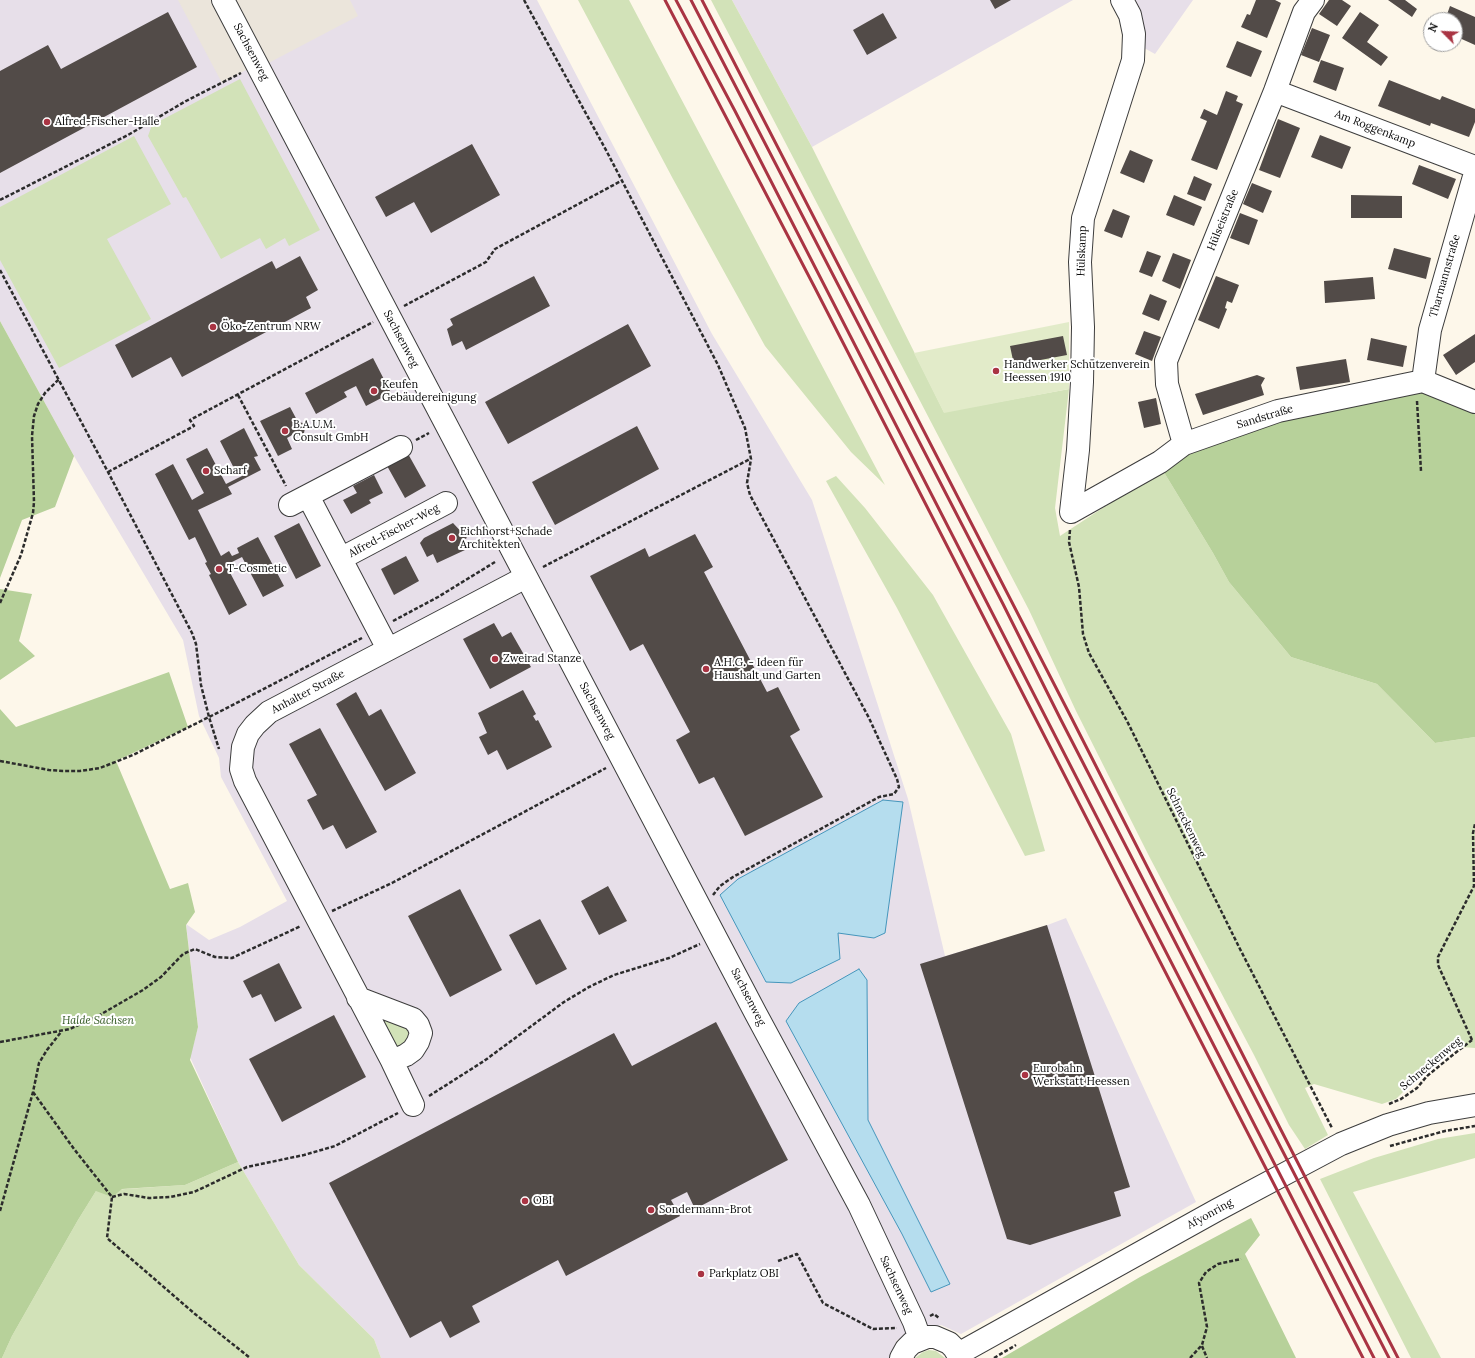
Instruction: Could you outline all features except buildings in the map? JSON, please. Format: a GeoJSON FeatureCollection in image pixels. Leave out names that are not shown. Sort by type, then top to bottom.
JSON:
{"type":"FeatureCollection","features":[{"type":"Feature","properties":{"kind":"street","name":"Sachsenweg"},"geometry":{"type":"LineString","coordinates":[[223,0],[388,314],[535,572],[622,759],[859,1205],[914,1322],[920,1339]]}},
{"type":"Feature","properties":{"kind":"street","name":"Hülskamp"},"geometry":{"type":"LineString","coordinates":[[1071,512],[1078,450],[1082,382],[1083,327],[1080,262],[1083,218],[1133,60],[1134,34],[1130,15],[1122,0]]}},
{"type":"Feature","properties":{"kind":"street","name":"Hülseistraße"},"geometry":{"type":"LineString","coordinates":[[1184,444],[1167,384],[1166,361],[1275,91],[1304,12],[1313,0]]}},
{"type":"Feature","properties":{"kind":"street","name":"Am Roggenkamp"},"geometry":{"type":"LineString","coordinates":[[1275,91],[1475,167]]}},
{"type":"Feature","properties":{"kind":"street","name":"Tharmannstraße"},"geometry":{"type":"LineString","coordinates":[[1420,382],[1430,330],[1475,173]]}},
{"type":"Feature","properties":{"kind":"street","name":"Sandstraße"},"geometry":{"type":"LineString","coordinates":[[1071,512],[1160,462],[1184,444],[1278,411],[1420,382]]}},
{"type":"Feature","properties":{"kind":"street"},"geometry":{"type":"LineString","coordinates":[[1420,382],[1475,402]]}},
{"type":"Feature","properties":{"kind":"street"},"geometry":{"type":"LineString","coordinates":[[298,501],[401,447]]}},
{"type":"Feature","properties":{"kind":"street","name":"Alfred-Fischer-Weg"},"geometry":{"type":"LineString","coordinates":[[298,501],[342,558],[388,649]]}},
{"type":"Feature","properties":{"kind":"street","name":"Alfred-Fischer-Weg"},"geometry":{"type":"LineString","coordinates":[[342,558],[446,503]]}},
{"type":"Feature","properties":{"kind":"street","name":"Anhalter Straße"},"geometry":{"type":"LineString","coordinates":[[413,1105],[392,1061],[245,781],[241,769],[243,746],[252,730],[269,712],[535,572]]}},
{"type":"Feature","properties":{"kind":"street"},"geometry":{"type":"LineString","coordinates":[[358,998],[413,1019],[418,1026],[421,1033],[413,1050],[392,1061]]}},
{"type":"Feature","properties":{"kind":"street","name":"Afyonring"},"geometry":{"type":"LineString","coordinates":[[959,1356],[1217,1210],[1341,1144],[1388,1125],[1429,1113],[1475,1105]]}},
{"type":"Feature","properties":{"kind":"street"},"geometry":{"type":"LineString","coordinates":[[901,1358],[906,1349],[912,1343],[920,1339],[935,1337],[948,1343],[959,1356]]}},
{"type":"Feature","properties":{"kind":"path"},"geometry":{"type":"LineString","coordinates":[[524,0],[718,365],[745,428],[751,459],[747,483],[750,495],[869,718],[899,786],[894,794],[879,797],[733,877],[720,886],[713,895]]}},
{"type":"Feature","properties":{"kind":"path"},"geometry":{"type":"LineString","coordinates":[[0,200],[128,135],[257,64]]}},
{"type":"Feature","properties":{"kind":"path"},"geometry":{"type":"LineString","coordinates":[[108,472],[194,426],[190,420],[486,262],[494,249],[621,181]]}},
{"type":"Feature","properties":{"kind":"path"},"geometry":{"type":"LineString","coordinates":[[0,270],[192,633],[196,644],[201,685],[219,749]]}},
{"type":"Feature","properties":{"kind":"path"},"geometry":{"type":"LineString","coordinates":[[0,603],[21,555],[33,513],[32,436],[34,416],[44,393],[59,379]]}},
{"type":"Feature","properties":{"kind":"path"},"geometry":{"type":"LineString","coordinates":[[1420,382],[1421,471]]}},
{"type":"Feature","properties":{"kind":"path"},"geometry":{"type":"LineString","coordinates":[[238,395],[298,501]]}},
{"type":"Feature","properties":{"kind":"path"},"geometry":{"type":"LineString","coordinates":[[535,572],[751,459]]}},
{"type":"Feature","properties":{"kind":"path","name":"Schneckenweg"},"geometry":{"type":"LineString","coordinates":[[1071,512],[1069,542],[1080,587],[1083,634],[1089,653],[1127,721],[1209,888],[1333,1130],[1339,1126]]}},
{"type":"Feature","properties":{"kind":"path"},"geometry":{"type":"LineString","coordinates":[[0,761],[49,770],[80,771],[100,768],[133,755],[378,629],[438,597],[495,562]]}},
{"type":"Feature","properties":{"kind":"path"},"geometry":{"type":"LineString","coordinates":[[0,1042],[61,1032],[98,1016],[143,990],[161,977],[184,954],[195,949],[215,958],[232,958],[392,883],[622,759]]}},
{"type":"Feature","properties":{"kind":"path","name":"Schneckenweg"},"geometry":{"type":"LineString","coordinates":[[1388,1104],[1401,1099],[1417,1088],[1427,1076],[1473,1041],[1438,965],[1438,957],[1474,886],[1473,833],[1475,824]]}},
{"type":"Feature","properties":{"kind":"path"},"geometry":{"type":"LineString","coordinates":[[112,1197],[124,1194],[149,1198],[170,1197],[194,1192],[247,1167],[304,1155],[335,1146],[413,1105],[484,1061],[558,1006],[589,987],[614,975],[669,958],[716,936]]}},
{"type":"Feature","properties":{"kind":"path"},"geometry":{"type":"LineString","coordinates":[[0,1211],[33,1092],[39,1063],[61,1032]]}},
{"type":"Feature","properties":{"kind":"path"},"geometry":{"type":"LineString","coordinates":[[33,1092],[74,1149],[112,1197],[107,1238],[195,1314],[250,1358]]}},
{"type":"Feature","properties":{"kind":"path"},"geometry":{"type":"LineString","coordinates":[[1385,1147],[1445,1131],[1475,1126]]}},
{"type":"Feature","properties":{"kind":"path"},"geometry":{"type":"LineString","coordinates":[[778,1261],[797,1254],[823,1303],[872,1329],[894,1329]]}},
{"type":"Feature","properties":{"kind":"path"},"geometry":{"type":"LineString","coordinates":[[1190,1358],[1202,1345],[1207,1327],[1199,1283],[1206,1272],[1218,1264],[1242,1259]]}},
{"type":"Feature","properties":{"kind":"path"},"geometry":{"type":"LineString","coordinates":[[994,1358],[1022,1341]]}},
{"type":"Feature","properties":{"kind":"path"},"geometry":{"type":"LineString","coordinates":[[1202,1345],[1208,1358]]}},
{"type":"Feature","properties":{"kind":"shaded area"},"geometry":{"type":"Polygon","coordinates":[[[0,0],[537,0],[712,334],[812,500],[908,799],[945,956],[1037,929],[1066,918],[1196,1202],[961,1334],[941,1325],[897,1340],[889,1358],[381,1358],[374,1339],[299,1265],[238,1162],[190,1057],[198,1027],[186,924],[209,940],[240,927],[287,901],[221,777],[219,758],[199,716],[183,640],[74,456],[0,321],[0,0]]]}},
{"type":"Feature","properties":{"kind":"shaded area"},"geometry":{"type":"Polygon","coordinates":[[[178,0],[350,0],[358,16],[259,68],[257,64],[222,83],[178,0]]]}},
{"type":"Feature","properties":{"kind":"shaded area"},"geometry":{"type":"Polygon","coordinates":[[[732,0],[1073,0],[812,147],[732,0]]]}},
{"type":"Feature","properties":{"kind":"shaded area"},"geometry":{"type":"Polygon","coordinates":[[[1113,0],[1193,0],[1155,54],[1126,38],[1124,18],[1113,0]]]}},
{"type":"Feature","properties":{"kind":"green space"},"geometry":{"type":"Polygon","coordinates":[[[578,0],[629,0],[885,485],[851,452],[765,346],[673,179],[578,0]]]}},
{"type":"Feature","properties":{"kind":"green space"},"geometry":{"type":"Polygon","coordinates":[[[711,0],[732,0],[812,147],[944,412],[1069,389],[1055,508],[1060,536],[1162,469],[1229,582],[1291,657],[1377,684],[1435,743],[1475,737],[1475,1048],[1449,1046],[1396,1099],[1382,1104],[1314,1084],[1305,1088],[1328,1135],[1305,1149],[1289,1125],[1254,1055],[1150,858],[1076,711],[1029,610],[711,0]]]}},
{"type":"Feature","properties":{"kind":"green space"},"geometry":{"type":"Polygon","coordinates":[[[240,79],[320,230],[289,246],[285,238],[266,249],[260,238],[221,259],[186,197],[183,198],[148,136],[152,125],[240,79]]]}},
{"type":"Feature","properties":{"kind":"green space"},"geometry":{"type":"Polygon","coordinates":[[[134,136],[171,204],[107,239],[151,319],[59,368],[0,260],[0,207],[134,136]]]}},
{"type":"Feature","properties":{"kind":"green space"},"geometry":{"type":"Polygon","coordinates":[[[0,321],[74,456],[55,507],[22,520],[0,578],[0,321]]]}},
{"type":"Feature","properties":{"kind":"green space","name":"Handwerker Schützenverein Heessen 1910"},"geometry":{"type":"Polygon","coordinates":[[[1069,322],[1069,389],[944,413],[914,353],[1069,322]]]}},
{"type":"Feature","properties":{"kind":"green space"},"geometry":{"type":"Polygon","coordinates":[[[1422,391],[1475,412],[1475,737],[1435,743],[1377,684],[1291,657],[1229,582],[1162,469],[1176,455],[1288,417],[1422,391]]]}},
{"type":"Feature","properties":{"kind":"green space"},"geometry":{"type":"Polygon","coordinates":[[[836,476],[865,508],[933,595],[1011,734],[1045,851],[1025,856],[897,608],[826,481],[836,476]]]}},
{"type":"Feature","properties":{"kind":"green space"},"geometry":{"type":"Polygon","coordinates":[[[0,589],[32,594],[19,641],[35,656],[0,680],[0,589]]]}},
{"type":"Feature","properties":{"kind":"green space","name":"Halde Sachsen"},"geometry":{"type":"Polygon","coordinates":[[[169,672],[188,727],[116,761],[170,889],[188,883],[195,912],[186,925],[198,1027],[190,1060],[238,1162],[185,1185],[122,1189],[112,1197],[96,1191],[12,1336],[2,1358],[0,1358],[0,709],[16,727],[169,672]]]}},
{"type":"Feature","properties":{"kind":"green space"},"geometry":{"type":"Polygon","coordinates":[[[386,1017],[410,1030],[410,1040],[399,1047],[395,1045],[381,1023],[386,1017]]]}},
{"type":"Feature","properties":{"kind":"green space"},"geometry":{"type":"Polygon","coordinates":[[[1475,1133],[1475,1158],[1353,1192],[1441,1358],[1411,1358],[1320,1179],[1374,1158],[1438,1139],[1475,1133]]]}},
{"type":"Feature","properties":{"kind":"green space"},"geometry":{"type":"Polygon","coordinates":[[[238,1162],[299,1265],[374,1339],[381,1358],[2,1358],[12,1336],[96,1191],[185,1185],[238,1162]]]}},
{"type":"Feature","properties":{"kind":"green space"},"geometry":{"type":"Polygon","coordinates":[[[1251,1218],[1260,1235],[1245,1254],[1296,1358],[1002,1358],[1140,1277],[1251,1218]]]}},
{"type":"Feature","properties":{"kind":"green space"},"geometry":{"type":"Polygon","coordinates":[[[929,1350],[936,1351],[945,1358],[915,1358],[923,1352],[929,1350]]]}},
{"type":"Feature","properties":{"kind":"water"},"geometry":{"type":"Polygon","coordinates":[[[883,800],[903,802],[885,933],[874,938],[838,933],[840,959],[791,983],[766,982],[720,895],[738,879],[883,800]]]}},
{"type":"Feature","properties":{"kind":"water"},"geometry":{"type":"Polygon","coordinates":[[[859,969],[867,980],[868,1120],[950,1284],[931,1292],[902,1234],[786,1021],[799,1003],[859,969]]]}},
{"type":"Feature","properties":{"kind":"railway"},"geometry":{"type":"LineString","coordinates":[[665,0],[815,288],[1363,1358]]}},
{"type":"Feature","properties":{"kind":"railway"},"geometry":{"type":"LineString","coordinates":[[676,0],[735,111],[1374,1358]]}},
{"type":"Feature","properties":{"kind":"railway"},"geometry":{"type":"LineString","coordinates":[[691,0],[1003,604],[1061,720],[1389,1358]]}},
{"type":"Feature","properties":{"kind":"railway"},"geometry":{"type":"LineString","coordinates":[[702,0],[1070,715],[1398,1358]]}},
{"type":"Feature","properties":{"kind":"place","name":"Alfred-Fischer-Halle"},"geometry":{"type":"Point","coordinates":[47,122]}},
{"type":"Feature","properties":{"kind":"place","name":"Öko-Zentrum NRW"},"geometry":{"type":"Point","coordinates":[213,327]}},
{"type":"Feature","properties":{"kind":"place","name":"Handwerker Schützenverein Heessen 1910"},"geometry":{"type":"Point","coordinates":[996,371]}},
{"type":"Feature","properties":{"kind":"place","name":"Keufen Gebäudereinigung"},"geometry":{"type":"Point","coordinates":[374,391]}},
{"type":"Feature","properties":{"kind":"place","name":"B.A.U.M. Consult GmbH"},"geometry":{"type":"Point","coordinates":[285,431]}},
{"type":"Feature","properties":{"kind":"place","name":"Scharf"},"geometry":{"type":"Point","coordinates":[206,471]}},
{"type":"Feature","properties":{"kind":"place","name":"Eichhorst+Schade Architekten"},"geometry":{"type":"Point","coordinates":[452,538]}},
{"type":"Feature","properties":{"kind":"place","name":"T-Cosmetic"},"geometry":{"type":"Point","coordinates":[219,569]}},
{"type":"Feature","properties":{"kind":"place","name":"Zweirad Stanze"},"geometry":{"type":"Point","coordinates":[495,659]}},
{"type":"Feature","properties":{"kind":"place","name":"A.H.G. - Ideen für Haushalt und Garten"},"geometry":{"type":"Point","coordinates":[706,669]}},
{"type":"Feature","properties":{"kind":"place","name":"Eurobahn Werkstatt Heessen"},"geometry":{"type":"Point","coordinates":[1025,1075]}},
{"type":"Feature","properties":{"kind":"place","name":"OBI"},"geometry":{"type":"Point","coordinates":[525,1201]}},
{"type":"Feature","properties":{"kind":"place","name":"Sondermann-Brot"},"geometry":{"type":"Point","coordinates":[651,1210]}},
{"type":"Feature","properties":{"kind":"place","name":"Parkplatz OBI"},"geometry":{"type":"Point","coordinates":[701,1274]}}]}
